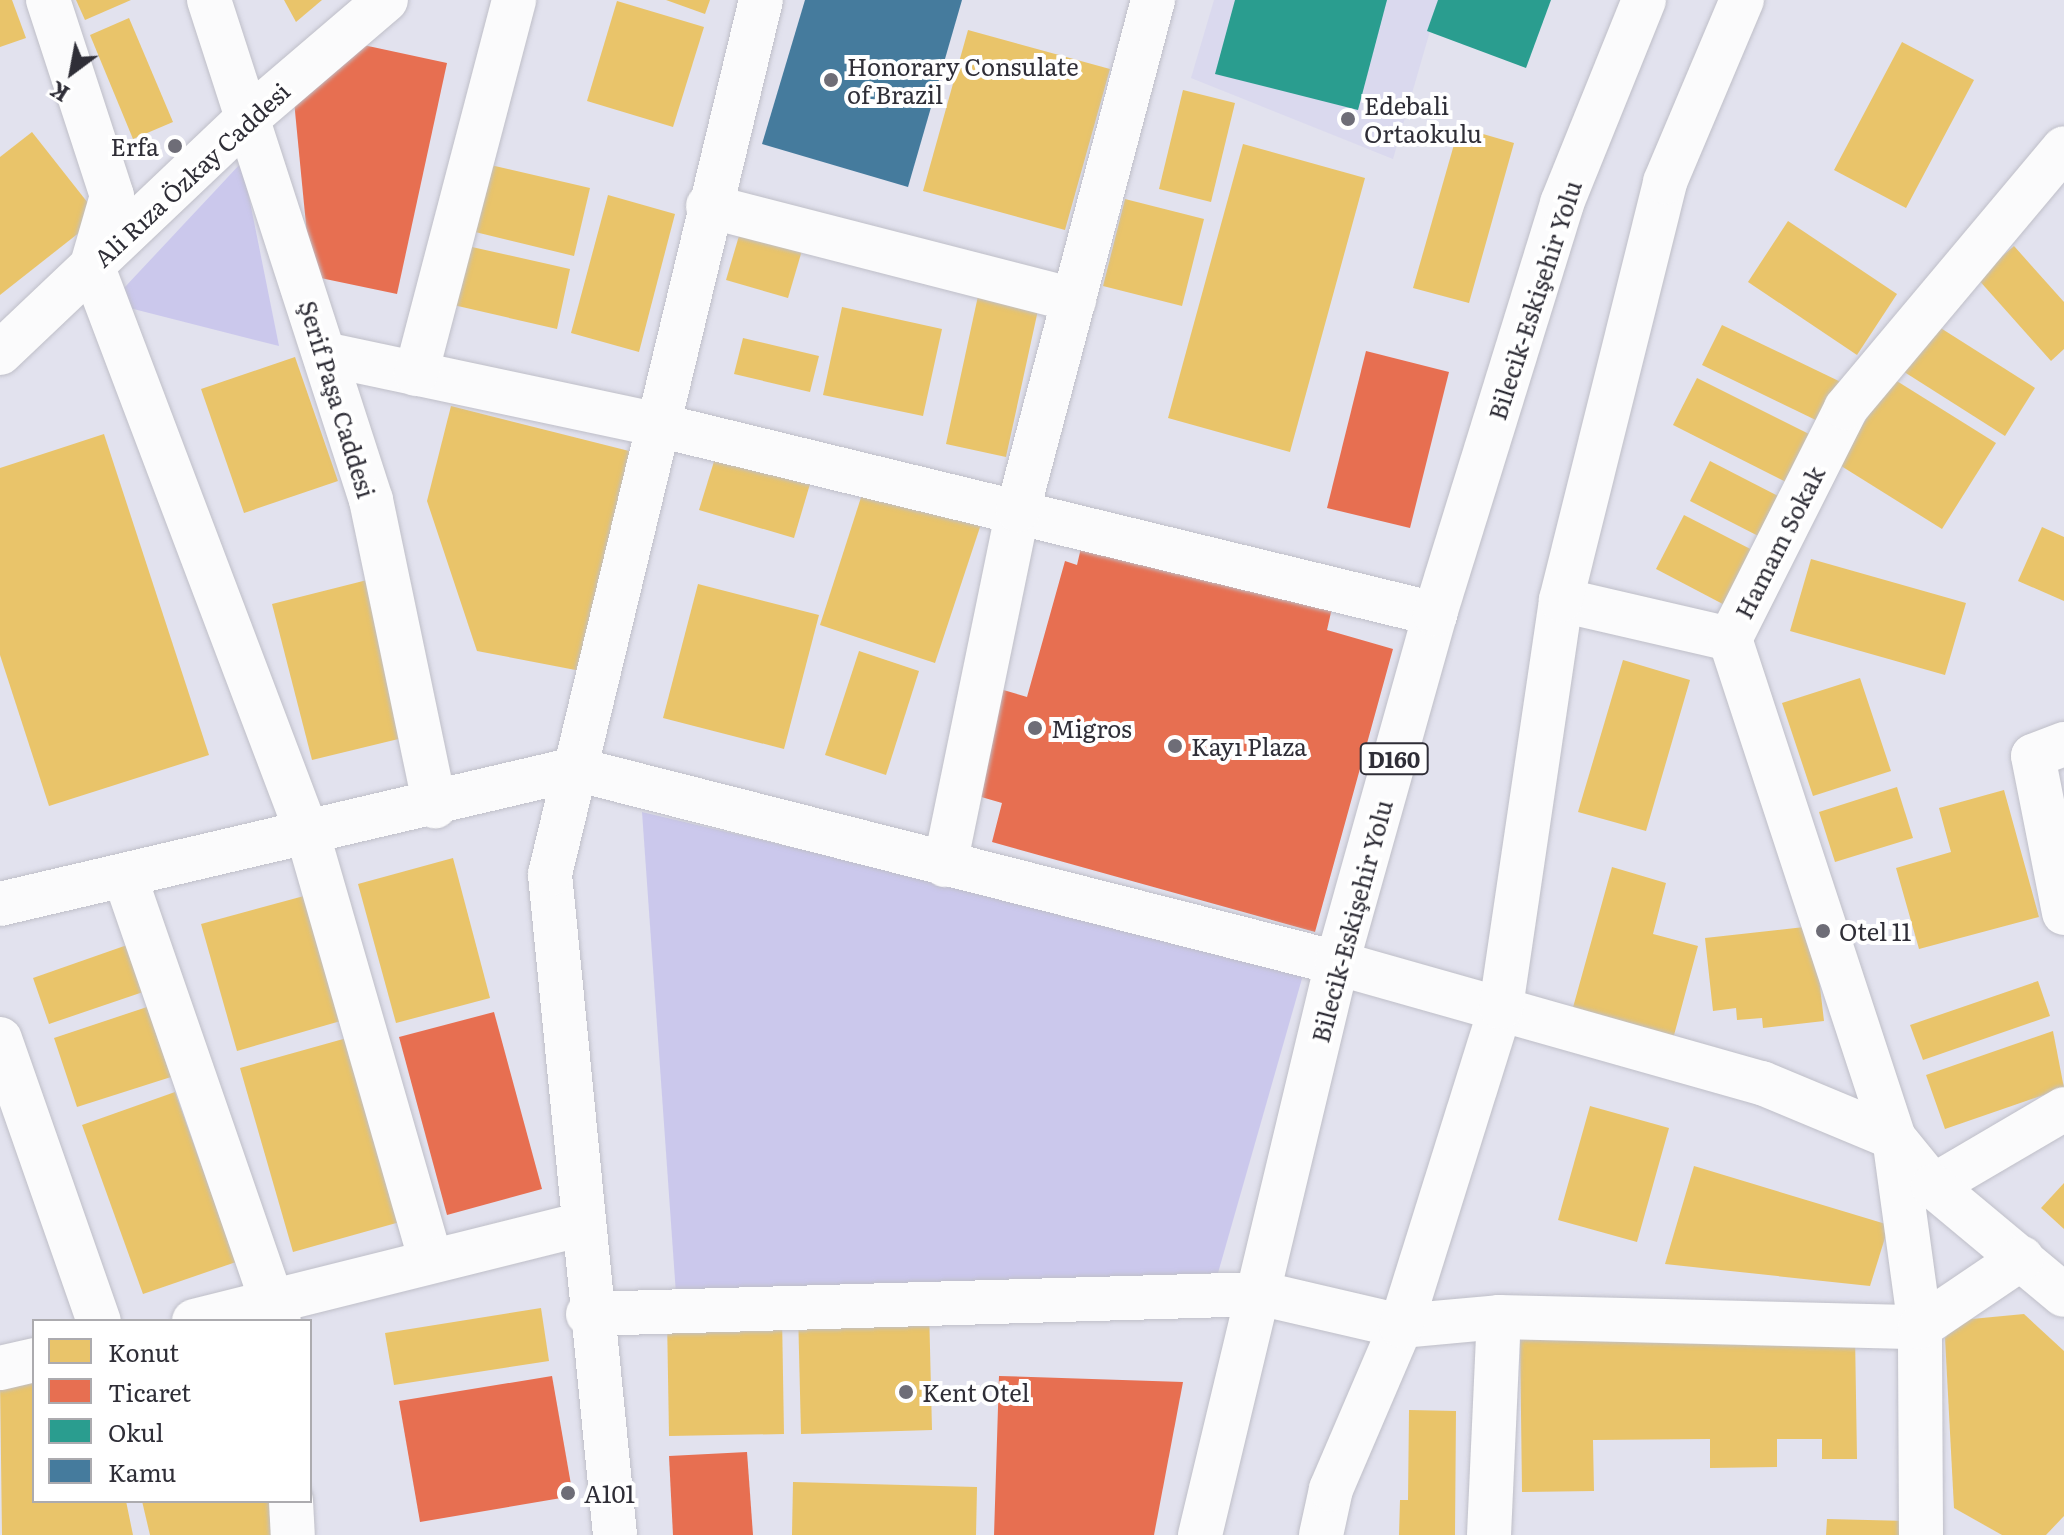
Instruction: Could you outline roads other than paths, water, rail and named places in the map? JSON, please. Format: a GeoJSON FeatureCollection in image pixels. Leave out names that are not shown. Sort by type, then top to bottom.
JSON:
{"type":"FeatureCollection","features":[{"type":"Feature","properties":{"kind":"street"},"geometry":{"type":"LineString","coordinates":[[48,0],[112,196],[92,265],[308,835],[431,1260]]}},
{"type":"Feature","properties":{"kind":"street","name":"Şerif Paşa Caddesi"},"geometry":{"type":"LineString","coordinates":[[209,0],[371,500],[435,806]]}},
{"type":"Feature","properties":{"kind":"street","name":"Ali Rıza Özkay Caddesi"},"geometry":{"type":"LineString","coordinates":[[0,353],[249,117],[386,0]]}},
{"type":"Feature","properties":{"kind":"street"},"geometry":{"type":"LineString","coordinates":[[416,374],[514,0]]}},
{"type":"Feature","properties":{"kind":"street"},"geometry":{"type":"LineString","coordinates":[[615,1535],[588,1314],[583,1224],[550,874],[708,206],[761,0]]}},
{"type":"Feature","properties":{"kind":"street"},"geometry":{"type":"LineString","coordinates":[[945,865],[1018,510],[1153,0]]}},
{"type":"Feature","properties":{"kind":"street","name":"Bilecik-Eskişehir Yolu"},"geometry":{"type":"LineString","coordinates":[[1200,1535],[1263,1294],[1337,963],[1435,614],[1562,203],[1644,0]]}},
{"type":"Feature","properties":{"kind":"street"},"geometry":{"type":"LineString","coordinates":[[1321,1535],[1331,1489],[1401,1326],[1501,1007],[1561,600],[1665,182],[1742,0]]}},
{"type":"Feature","properties":{"kind":"street","name":"Hamam Sokak"},"geometry":{"type":"LineString","coordinates":[[1894,1138],[1730,639],[1846,408],[2064,148]]}},
{"type":"Feature","properties":{"kind":"street"},"geometry":{"type":"LineString","coordinates":[[708,206],[1074,300]]}},
{"type":"Feature","properties":{"kind":"street"},"geometry":{"type":"LineString","coordinates":[[325,354],[658,425],[1018,510],[1435,614]]}},
{"type":"Feature","properties":{"kind":"street"},"geometry":{"type":"LineString","coordinates":[[1561,600],[1730,639]]}},
{"type":"Feature","properties":{"kind":"street"},"geometry":{"type":"LineString","coordinates":[[2064,744],[2033,756],[2064,913]]}},
{"type":"Feature","properties":{"kind":"street"},"geometry":{"type":"LineString","coordinates":[[0,904],[435,806],[575,769],[1337,963],[1762,1083],[1894,1138],[1933,1186],[2064,1295]]}},
{"type":"Feature","properties":{"kind":"street"},"geometry":{"type":"LineString","coordinates":[[125,877],[278,1311]]}},
{"type":"Feature","properties":{"kind":"street"},"geometry":{"type":"LineString","coordinates":[[0,1039],[98,1319]]}},
{"type":"Feature","properties":{"kind":"street"},"geometry":{"type":"LineString","coordinates":[[1933,1186],[2064,1109]]}},
{"type":"Feature","properties":{"kind":"street"},"geometry":{"type":"LineString","coordinates":[[1894,1138],[1920,1327],[1921,1535]]}},
{"type":"Feature","properties":{"kind":"street"},"geometry":{"type":"LineString","coordinates":[[211,1319],[278,1311],[431,1260],[583,1224]]}},
{"type":"Feature","properties":{"kind":"street"},"geometry":{"type":"LineString","coordinates":[[588,1314],[1263,1294],[1401,1326],[1499,1317],[1920,1327],[2022,1258]]}},
{"type":"Feature","properties":{"kind":"street"},"geometry":{"type":"LineString","coordinates":[[1489,1535],[1499,1317]]}},
{"type":"Feature","properties":{"kind":"street"},"geometry":{"type":"LineString","coordinates":[[0,1368],[32,1360]]}},
{"type":"Feature","properties":{"kind":"street"},"geometry":{"type":"LineString","coordinates":[[291,1503],[293,1535]]}},
{"type":"Feature","properties":{"kind":"place","name":"Honorary Consulate of Brazil"},"geometry":{"type":"Point","coordinates":[831,80]}},
{"type":"Feature","properties":{"kind":"place","name":"Edebali Ortaokulu"},"geometry":{"type":"Point","coordinates":[1348,119]}},
{"type":"Feature","properties":{"kind":"place","name":"Erfa"},"geometry":{"type":"Point","coordinates":[175,146]}},
{"type":"Feature","properties":{"kind":"place","name":"Migros"},"geometry":{"type":"Point","coordinates":[1035,728]}},
{"type":"Feature","properties":{"kind":"place","name":"Kayı Plaza"},"geometry":{"type":"Point","coordinates":[1175,746]}},
{"type":"Feature","properties":{"kind":"place","name":"Otel 11"},"geometry":{"type":"Point","coordinates":[1823,931]}},
{"type":"Feature","properties":{"kind":"place","name":"Kent Otel"},"geometry":{"type":"Point","coordinates":[906,1392]}},
{"type":"Feature","properties":{"kind":"place","name":"A101"},"geometry":{"type":"Point","coordinates":[568,1493]}}]}
